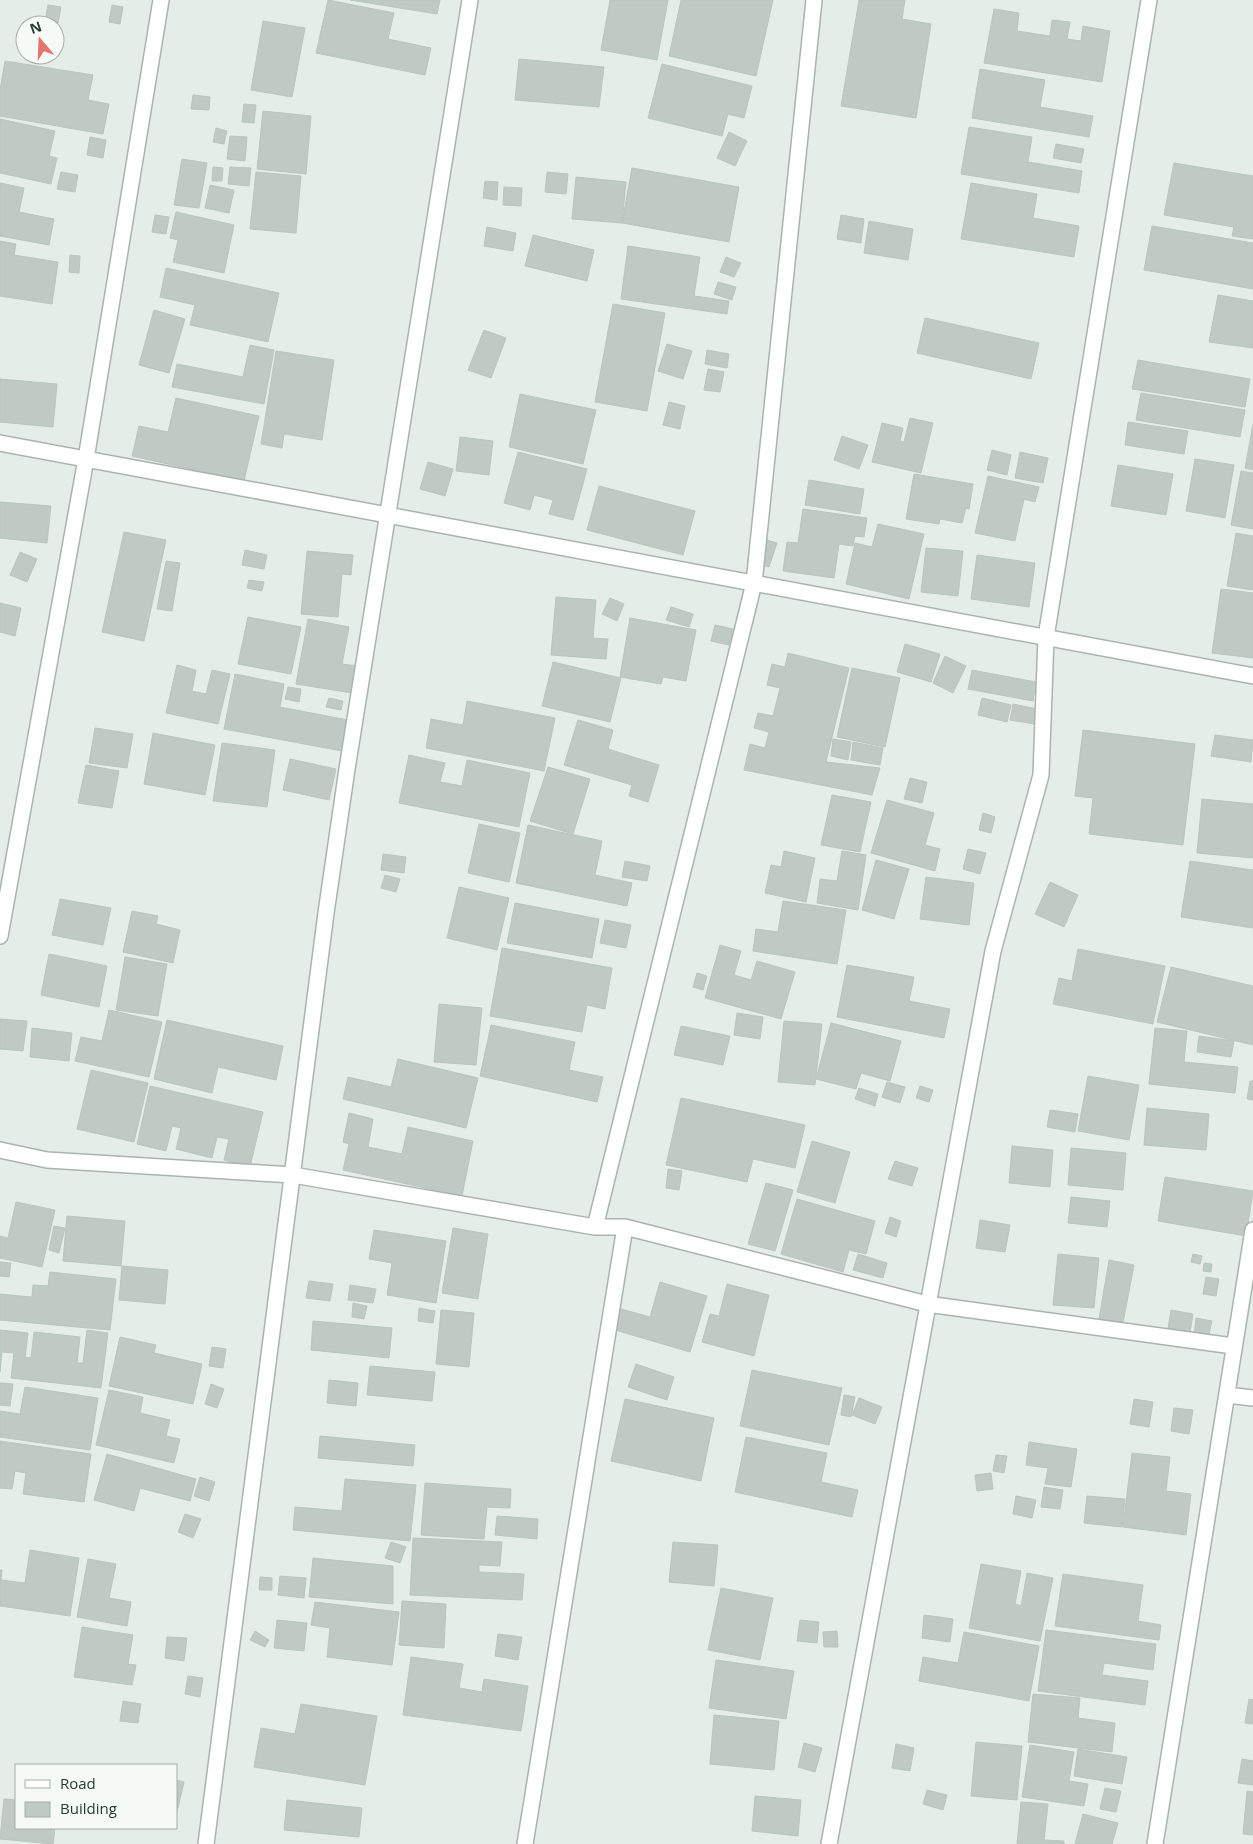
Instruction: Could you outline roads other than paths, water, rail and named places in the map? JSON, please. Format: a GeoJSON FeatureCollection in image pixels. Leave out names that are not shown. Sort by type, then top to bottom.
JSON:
{"type":"FeatureCollection","features":[{"type":"Feature","properties":{"kind":"street"},"geometry":{"type":"LineString","coordinates":[[0,936],[86,459],[161,0]]}},
{"type":"Feature","properties":{"kind":"street"},"geometry":{"type":"LineString","coordinates":[[206,1844],[328,904],[470,0]]}},
{"type":"Feature","properties":{"kind":"street"},"geometry":{"type":"LineString","coordinates":[[595,1226],[754,583],[814,0]]}},
{"type":"Feature","properties":{"kind":"street"},"geometry":{"type":"LineString","coordinates":[[829,1844],[993,951],[1041,775],[1046,637],[1149,0]]}},
{"type":"Feature","properties":{"kind":"street"},"geometry":{"type":"LineString","coordinates":[[0,443],[1253,676]]}},
{"type":"Feature","properties":{"kind":"street"},"geometry":{"type":"LineString","coordinates":[[0,1150],[47,1160],[293,1175],[595,1226],[625,1227],[927,1304],[1233,1346]]}},
{"type":"Feature","properties":{"kind":"street"},"geometry":{"type":"LineString","coordinates":[[525,1844],[625,1227]]}},
{"type":"Feature","properties":{"kind":"street"},"geometry":{"type":"LineString","coordinates":[[1155,1844],[1253,1230]]}},
{"type":"Feature","properties":{"kind":"street"},"geometry":{"type":"LineString","coordinates":[[1227,1395],[1253,1398]]}}]}
